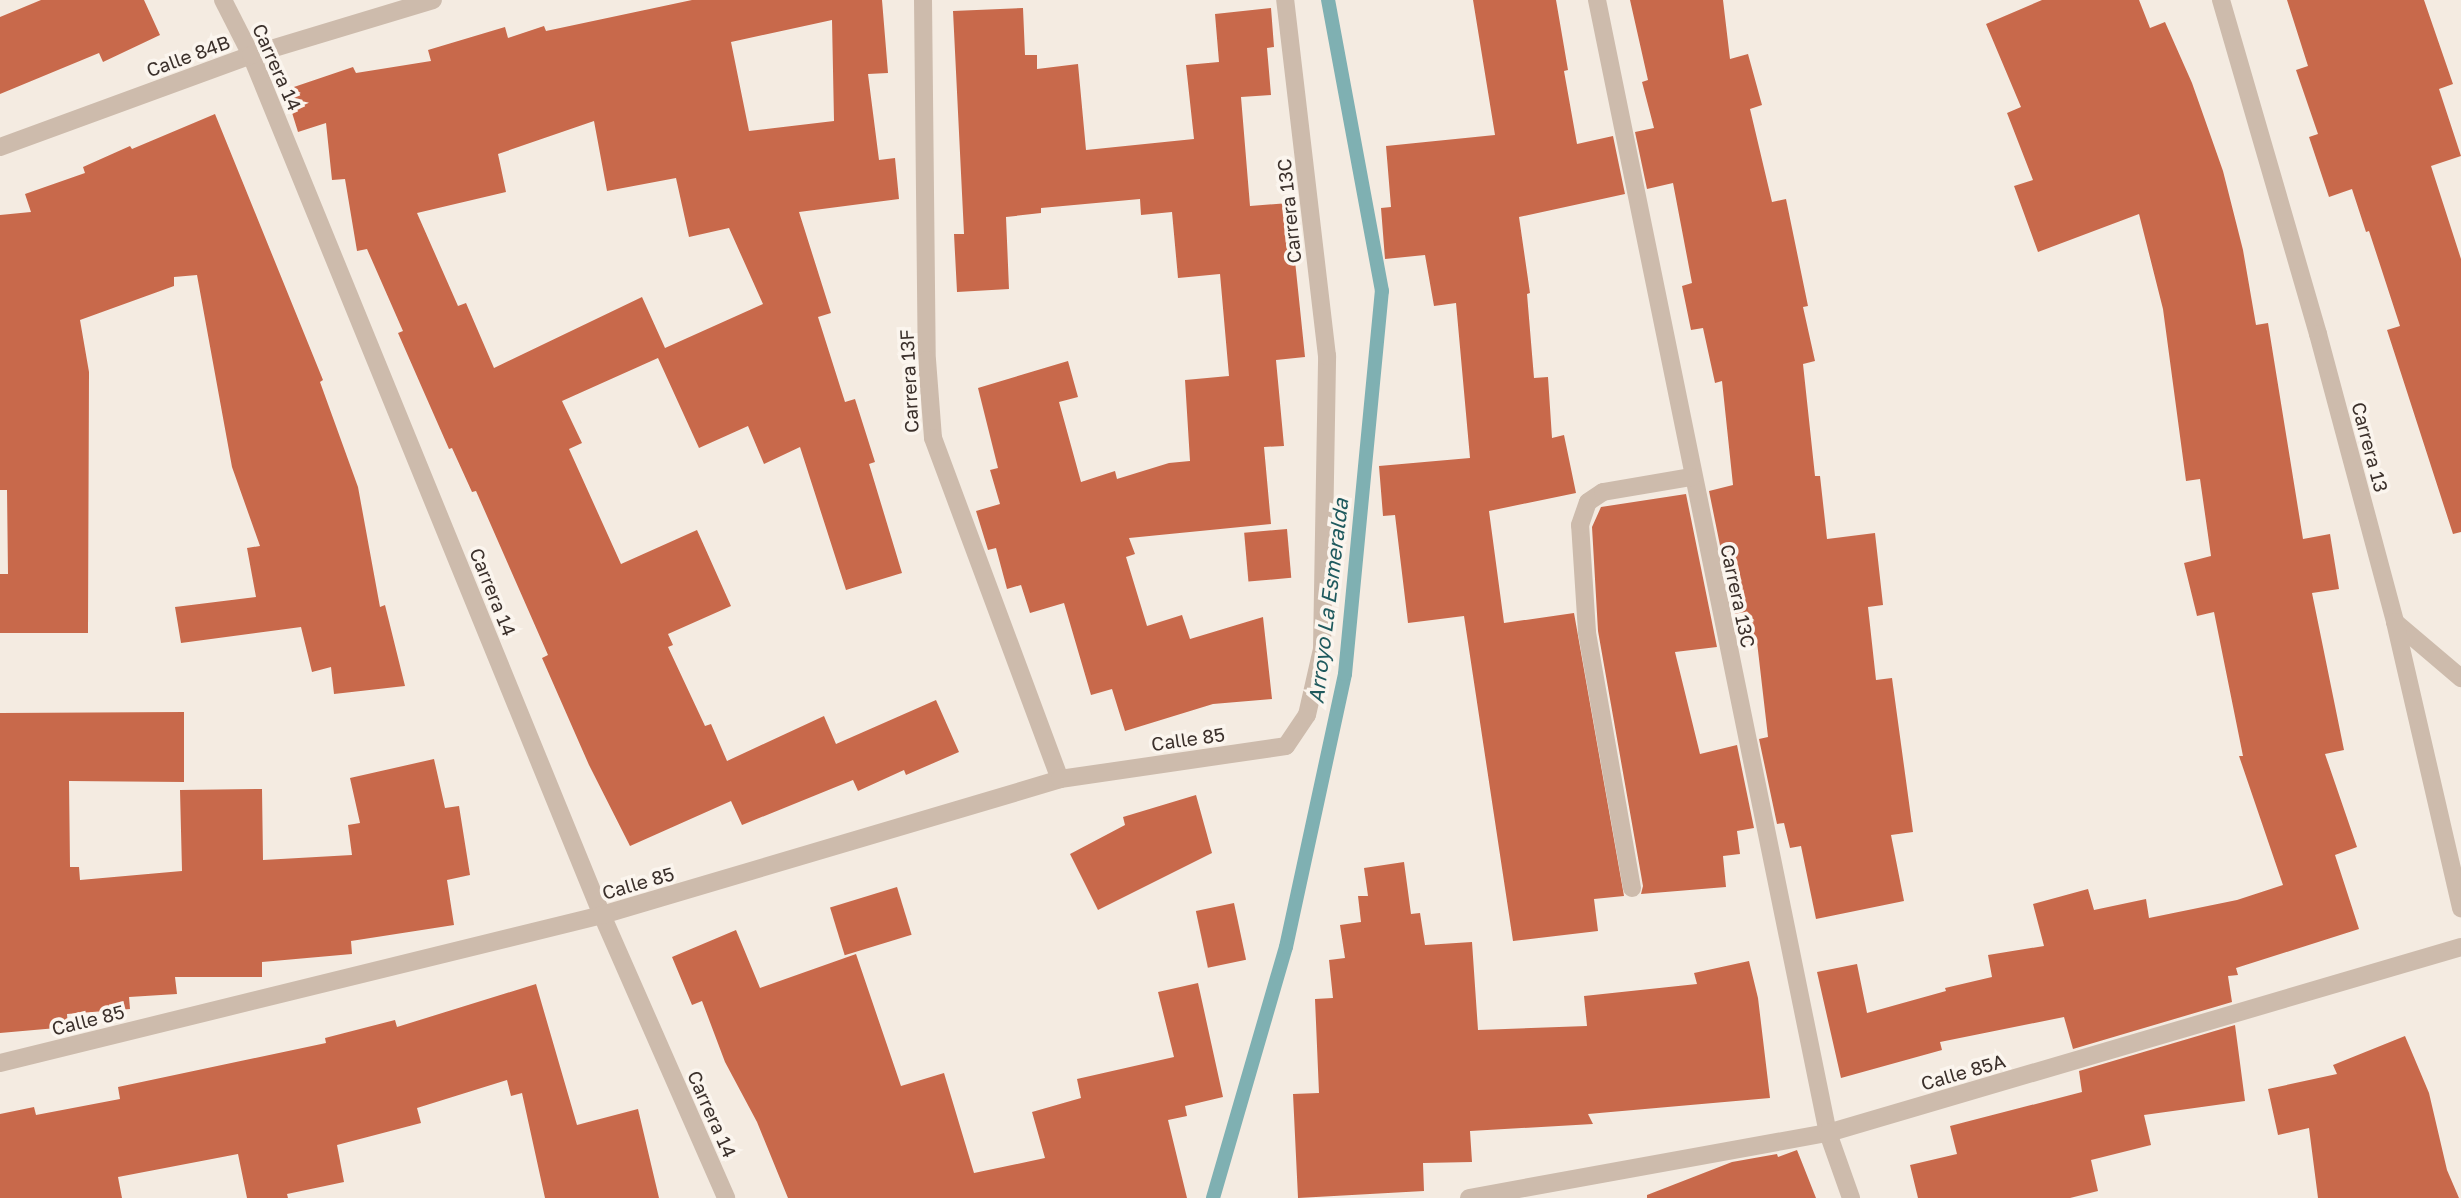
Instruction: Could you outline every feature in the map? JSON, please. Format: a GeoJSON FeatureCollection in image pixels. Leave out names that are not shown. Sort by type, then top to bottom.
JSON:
{"type":"FeatureCollection","features":[{"type":"Feature","properties":{"kind":"street","name":"Carrera 14"},"geometry":{"type":"LineString","coordinates":[[223,0],[251,55],[602,915],[726,1198]]}},
{"type":"Feature","properties":{"kind":"street","name":"Calle 84B"},"geometry":{"type":"LineString","coordinates":[[0,147],[251,55],[433,0]]}},
{"type":"Feature","properties":{"kind":"street","name":"Carrera 13F"},"geometry":{"type":"LineString","coordinates":[[923,0],[928,360],[933,438],[1060,779]]}},
{"type":"Feature","properties":{"kind":"street","name":"Carrera 13C"},"geometry":{"type":"LineString","coordinates":[[1285,0],[1327,356],[1322,649],[1307,715],[1286,746]]}},
{"type":"Feature","properties":{"kind":"street","name":"Carrera 13C"},"geometry":{"type":"LineString","coordinates":[[1597,0],[1692,477],[1828,1133],[1851,1198]]}},
{"type":"Feature","properties":{"kind":"street","name":"Carrera 13"},"geometry":{"type":"LineString","coordinates":[[2221,0],[2318,334],[2395,622],[2461,909]]}},
{"type":"Feature","properties":{"kind":"street"},"geometry":{"type":"LineString","coordinates":[[1632,888],[1587,632],[1580,525],[1588,502],[1603,492],[1692,477]]}},
{"type":"Feature","properties":{"kind":"street"},"geometry":{"type":"LineString","coordinates":[[2395,622],[2461,678]]}},
{"type":"Feature","properties":{"kind":"street","name":"Calle 85"},"geometry":{"type":"LineString","coordinates":[[0,1063],[602,915],[1060,779],[1286,746]]}},
{"type":"Feature","properties":{"kind":"street","name":"Calle 85A"},"geometry":{"type":"LineString","coordinates":[[1469,1198],[1828,1133],[2461,947]]}},
{"type":"Feature","properties":{"kind":"building"},"geometry":{"type":"Polygon","coordinates":[[[41,0],[144,0],[160,35],[103,62],[99,53],[0,94],[0,17],[41,0]]]}},
{"type":"Feature","properties":{"kind":"building"},"geometry":{"type":"Polygon","coordinates":[[[692,0],[882,0],[888,73],[868,74],[879,160],[895,158],[899,199],[799,212],[831,313],[818,317],[845,402],[855,399],[875,462],[869,464],[902,573],[846,590],[800,447],[764,464],[748,426],[699,448],[658,358],[562,401],[582,443],[569,449],[621,564],[697,530],[731,606],[668,634],[673,645],[668,647],[705,726],[711,724],[727,761],[824,716],[836,744],[936,700],[959,752],[906,775],[904,770],[858,791],[853,780],[742,825],[731,801],[630,846],[589,765],[542,658],[548,655],[476,491],[472,492],[452,448],[449,449],[423,390],[398,333],[403,331],[367,249],[357,251],[345,179],[332,180],[326,123],[298,132],[285,90],[353,67],[356,73],[431,61],[428,50],[505,27],[508,38],[544,26],[546,31],[692,0]],[[832,20],[731,42],[749,131],[834,121],[832,20]],[[594,121],[498,154],[506,192],[417,213],[458,306],[466,303],[494,368],[642,297],[665,348],[763,304],[729,228],[689,237],[676,178],[607,191],[594,121]]]}},
{"type":"Feature","properties":{"kind":"building"},"geometry":{"type":"Polygon","coordinates":[[[1473,0],[1556,0],[1568,70],[1564,71],[1577,144],[1613,136],[1625,194],[1519,217],[1530,293],[1527,294],[1534,378],[1548,377],[1552,438],[1564,435],[1576,493],[1489,511],[1504,623],[1574,613],[1624,896],[1594,899],[1598,931],[1513,941],[1464,616],[1408,623],[1395,515],[1383,516],[1379,466],[1470,458],[1456,303],[1434,306],[1425,255],[1385,259],[1381,208],[1391,207],[1386,146],[1495,135],[1473,0]]]}},
{"type":"Feature","properties":{"kind":"building"},"geometry":{"type":"Polygon","coordinates":[[[1630,0],[1723,0],[1730,59],[1748,54],[1762,105],[1750,109],[1772,202],[1786,199],[1808,306],[1803,307],[1815,361],[1803,364],[1815,476],[1820,476],[1827,539],[1875,533],[1883,605],[1868,607],[1876,680],[1892,678],[1913,832],[1891,835],[1904,901],[1816,919],[1801,846],[1790,848],[1784,823],[1777,824],[1759,739],[1768,737],[1757,642],[1740,644],[1709,491],[1733,485],[1722,381],[1715,383],[1703,328],[1691,330],[1682,286],[1692,283],[1673,183],[1647,189],[1635,132],[1654,128],[1642,82],[1648,80],[1630,0]]]}},
{"type":"Feature","properties":{"kind":"building"},"geometry":{"type":"Polygon","coordinates":[[[2042,0],[2139,0],[2150,28],[2165,22],[2192,83],[2223,171],[2243,250],[2256,325],[2268,323],[2303,539],[2330,534],[2339,589],[2312,593],[2344,750],[2325,754],[2357,847],[2335,855],[2359,929],[2236,968],[2238,975],[2228,976],[2232,1002],[2073,1049],[2064,1017],[1940,1042],[1942,1050],[1841,1078],[1817,972],[1857,964],[1867,1013],[1946,991],[1945,988],[1992,977],[1988,955],[2044,946],[2033,904],[2088,889],[2094,910],[2146,899],[2149,918],[2237,900],[2283,885],[2239,756],[2243,756],[2214,612],[2197,616],[2184,563],[2211,556],[2200,479],[2186,481],[2163,309],[2139,214],[2038,252],[2014,186],[2033,180],[2007,113],[2021,107],[1986,24],[2042,0]]]}},
{"type":"Feature","properties":{"kind":"building"},"geometry":{"type":"Polygon","coordinates":[[[2287,0],[2424,0],[2453,84],[2439,89],[2461,156],[2431,166],[2461,259],[2461,532],[2453,534],[2387,330],[2400,326],[2369,231],[2366,232],[2352,189],[2329,197],[2309,137],[2318,134],[2296,70],[2308,66],[2287,0]]]}},
{"type":"Feature","properties":{"kind":"building"},"geometry":{"type":"Polygon","coordinates":[[[1023,8],[1025,55],[1037,55],[1037,69],[1078,64],[1086,150],[1194,139],[1186,65],[1219,62],[1215,14],[1271,8],[1274,47],[1267,48],[1271,95],[1241,97],[1250,206],[1289,203],[1305,357],[1276,360],[1284,446],[1264,447],[1271,524],[1129,538],[1135,554],[1126,557],[1147,626],[1182,615],[1190,639],[1263,617],[1272,699],[1213,704],[1125,731],[1112,689],[1091,695],[1064,603],[1030,613],[1021,585],[1007,589],[996,548],[988,550],[976,511],[1000,504],[990,470],[998,468],[978,388],[1068,361],[1078,397],[1059,402],[1081,482],[1115,471],[1117,479],[1169,463],[1190,461],[1185,380],[1229,376],[1220,274],[1178,278],[1172,212],[1141,215],[1140,199],[1041,208],[1041,213],[1006,217],[1009,289],[957,292],[954,234],[964,234],[953,11],[1023,8]]]}},
{"type":"Feature","properties":{"kind":"building"},"geometry":{"type":"Polygon","coordinates":[[[215,114],[323,380],[320,382],[358,487],[380,607],[385,605],[405,686],[334,694],[331,667],[312,672],[301,627],[181,643],[175,607],[256,597],[247,548],[260,546],[232,467],[197,275],[174,277],[174,286],[80,320],[89,372],[88,633],[0,633],[0,574],[8,574],[7,490],[0,490],[0,215],[31,212],[25,194],[85,173],[83,167],[215,114]]]}},
{"type":"Feature","properties":{"kind":"building"},"geometry":{"type":"Polygon","coordinates":[[[1686,494],[1717,647],[1675,652],[1700,754],[1737,745],[1754,828],[1737,831],[1740,854],[1723,856],[1726,887],[1641,894],[1643,886],[1598,631],[1592,527],[1601,507],[1686,494]]]}},
{"type":"Feature","properties":{"kind":"building"},"geometry":{"type":"Polygon","coordinates":[[[1287,529],[1291,578],[1248,582],[1244,533],[1287,529]]]}},
{"type":"Feature","properties":{"kind":"building"},"geometry":{"type":"Polygon","coordinates":[[[184,712],[184,782],[69,781],[70,867],[79,867],[80,880],[182,871],[180,790],[262,789],[263,860],[352,855],[348,825],[360,823],[350,778],[434,759],[445,808],[459,806],[470,875],[447,880],[454,925],[351,941],[352,954],[262,962],[262,977],[175,977],[177,994],[129,997],[130,1009],[67,1014],[68,1027],[0,1033],[0,713],[184,712]]]}},
{"type":"Feature","properties":{"kind":"building"},"geometry":{"type":"Polygon","coordinates":[[[1196,795],[1212,853],[1098,910],[1070,854],[1125,825],[1123,817],[1196,795]]]}},
{"type":"Feature","properties":{"kind":"building"},"geometry":{"type":"Polygon","coordinates":[[[1404,862],[1411,914],[1420,913],[1425,945],[1472,942],[1478,1030],[1587,1026],[1584,996],[1697,984],[1694,973],[1749,961],[1758,998],[1770,1098],[1588,1114],[1593,1124],[1470,1131],[1472,1162],[1423,1163],[1424,1191],[1298,1198],[1293,1094],[1319,1093],[1315,999],[1333,998],[1329,960],[1345,958],[1340,925],[1361,922],[1358,896],[1368,896],[1364,868],[1404,862]]]}},
{"type":"Feature","properties":{"kind":"building"},"geometry":{"type":"Polygon","coordinates":[[[897,887],[912,935],[845,955],[830,907],[897,887]]]}},
{"type":"Feature","properties":{"kind":"building"},"geometry":{"type":"Polygon","coordinates":[[[1234,903],[1246,960],[1208,968],[1196,911],[1234,903]]]}},
{"type":"Feature","properties":{"kind":"building"},"geometry":{"type":"Polygon","coordinates":[[[736,930],[760,988],[856,954],[901,1086],[944,1073],[974,1173],[1045,1158],[1032,1112],[1081,1098],[1077,1079],[1174,1057],[1158,992],[1198,983],[1223,1097],[1185,1106],[1187,1116],[1168,1120],[1187,1198],[788,1198],[757,1122],[725,1062],[702,1001],[692,1005],[672,957],[736,930]]]}},
{"type":"Feature","properties":{"kind":"building"},"geometry":{"type":"Polygon","coordinates":[[[536,984],[577,1125],[638,1109],[659,1198],[545,1198],[522,1093],[511,1096],[507,1080],[417,1108],[421,1123],[337,1145],[344,1182],[287,1194],[288,1198],[247,1198],[238,1154],[118,1177],[122,1198],[0,1198],[0,1114],[34,1107],[36,1115],[120,1099],[118,1087],[326,1043],[325,1038],[395,1020],[397,1027],[536,984]]]}},
{"type":"Feature","properties":{"kind":"building"},"geometry":{"type":"Polygon","coordinates":[[[2235,1025],[2245,1101],[2144,1115],[2151,1145],[2091,1160],[2098,1191],[2070,1198],[1918,1198],[1910,1165],[1957,1154],[1950,1126],[2082,1092],[2079,1071],[2235,1025]]]}},
{"type":"Feature","properties":{"kind":"building"},"geometry":{"type":"Polygon","coordinates":[[[2405,1036],[2429,1093],[2447,1170],[2459,1198],[2318,1198],[2309,1128],[2278,1135],[2268,1089],[2337,1074],[2333,1065],[2405,1036]]]}},
{"type":"Feature","properties":{"kind":"building"},"geometry":{"type":"Polygon","coordinates":[[[1797,1150],[1816,1198],[1647,1198],[1647,1195],[1732,1162],[1777,1154],[1778,1157],[1797,1150]]]}},
{"type":"Feature","properties":{"kind":"waterway","name":"Arroyo La Esmeralda"},"geometry":{"type":"LineString","coordinates":[[1213,1198],[1286,947],[1345,674],[1382,291],[1328,0]]}}]}
